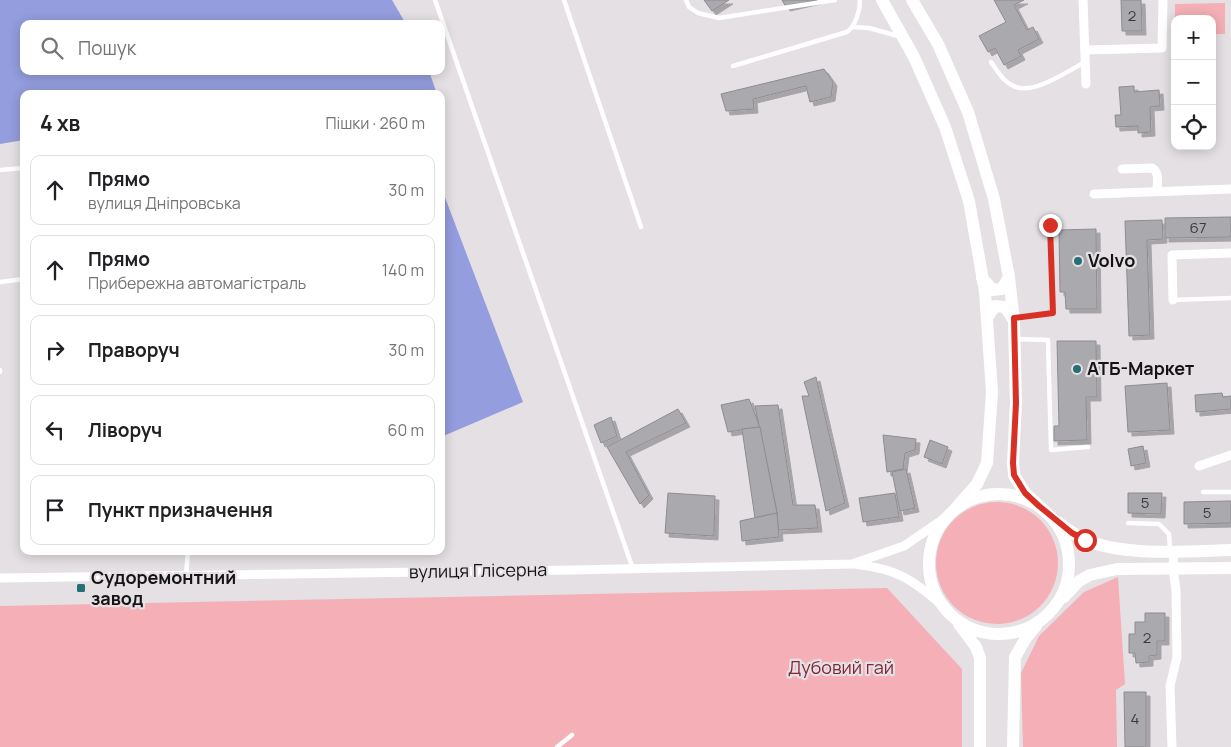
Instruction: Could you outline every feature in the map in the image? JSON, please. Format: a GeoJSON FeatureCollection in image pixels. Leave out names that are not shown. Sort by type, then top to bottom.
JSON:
{"type":"FeatureCollection","features":[{"type":"Feature","properties":{"kind":"main road"},"geometry":{"type":"LineString","coordinates":[[882,0],[914,56],[945,127],[969,201],[982,278],[992,392],[986,463],[977,484],[945,518],[936,531],[928,561],[932,584],[941,604],[976,647],[980,658],[980,747]]}},
{"type":"Feature","properties":{"kind":"main road"},"geometry":{"type":"LineString","coordinates":[[912,0],[938,44],[968,112],[994,199],[1009,278],[1014,319],[1016,403],[1014,475],[1025,493],[1051,517],[1072,533],[1101,546],[1118,549],[1172,551],[1231,550]]}},
{"type":"Feature","properties":{"kind":"main road"},"geometry":{"type":"LineString","coordinates":[[982,278],[993,290],[1002,289],[1009,278]]}},
{"type":"Feature","properties":{"kind":"main road"},"geometry":{"type":"LineString","coordinates":[[987,318],[996,306],[1005,307],[1014,319]]}},
{"type":"Feature","properties":{"kind":"main road"},"geometry":{"type":"LineString","coordinates":[[956,508],[971,499],[988,494],[1006,494],[1023,498],[1039,506]]}},
{"type":"Feature","properties":{"kind":"main road"},"geometry":{"type":"LineString","coordinates":[[1051,517],[1061,531],[1067,546],[1069,562],[1065,586],[1054,608]]}},
{"type":"Feature","properties":{"kind":"main road"},"geometry":{"type":"LineString","coordinates":[[1013,747],[1015,657],[1026,638],[1042,619],[1079,581],[1090,575],[1117,569],[1231,568]]}},
{"type":"Feature","properties":{"kind":"main road"},"geometry":{"type":"LineString","coordinates":[[952,616],[966,626],[981,632],[997,634],[1013,633],[1028,628],[1042,619]]}},
{"type":"Feature","properties":{"kind":"street"},"geometry":{"type":"LineString","coordinates":[[1083,0],[1086,84]]}},
{"type":"Feature","properties":{"kind":"street"},"geometry":{"type":"LineString","coordinates":[[1085,50],[1162,48],[1163,0]]}},
{"type":"Feature","properties":{"kind":"street"},"geometry":{"type":"LineString","coordinates":[[1122,169],[1152,168],[1156,170],[1157,191]]}},
{"type":"Feature","properties":{"kind":"street"},"geometry":{"type":"LineString","coordinates":[[1094,194],[1231,189]]}},
{"type":"Feature","properties":{"kind":"street"},"geometry":{"type":"LineString","coordinates":[[1173,300],[1172,254],[1231,253]]}},
{"type":"Feature","properties":{"kind":"street"},"geometry":{"type":"LineString","coordinates":[[1199,466],[1231,455]]}},
{"type":"Feature","properties":{"kind":"street","name":"вулиця Глісерна"},"geometry":{"type":"LineString","coordinates":[[0,578],[852,564],[904,546],[945,518]]}},
{"type":"Feature","properties":{"kind":"street"},"geometry":{"type":"LineString","coordinates":[[1172,551],[1176,590],[1177,657],[1170,686],[1172,747]]}},
{"type":"Feature","properties":{"kind":"street"},"geometry":{"type":"LineString","coordinates":[[852,564],[900,575],[941,604]]}},
{"type":"Feature","properties":{"kind":"lane"},"geometry":{"type":"LineString","coordinates":[[435,0],[442,20]]}},
{"type":"Feature","properties":{"kind":"lane"},"geometry":{"type":"LineString","coordinates":[[564,0],[641,227]]}},
{"type":"Feature","properties":{"kind":"lane"},"geometry":{"type":"LineString","coordinates":[[686,0],[690,7],[698,13],[719,18],[835,0]]}},
{"type":"Feature","properties":{"kind":"lane"},"geometry":{"type":"LineString","coordinates":[[733,66],[841,35],[853,27],[859,10],[860,0]]}},
{"type":"Feature","properties":{"kind":"lane"},"geometry":{"type":"LineString","coordinates":[[853,27],[875,29],[903,38]]}},
{"type":"Feature","properties":{"kind":"lane"},"geometry":{"type":"LineString","coordinates":[[445,29],[633,569]]}},
{"type":"Feature","properties":{"kind":"lane"},"geometry":{"type":"LineString","coordinates":[[991,62],[1001,77],[1008,83],[1016,88],[1026,89],[1050,81],[1086,62]]}},
{"type":"Feature","properties":{"kind":"lane"},"geometry":{"type":"LineString","coordinates":[[0,170],[20,168]]}},
{"type":"Feature","properties":{"kind":"lane"},"geometry":{"type":"LineString","coordinates":[[1014,319],[1053,313],[1050,225]]}},
{"type":"Feature","properties":{"kind":"lane"},"geometry":{"type":"LineString","coordinates":[[0,282],[20,280]]}},
{"type":"Feature","properties":{"kind":"lane"},"geometry":{"type":"LineString","coordinates":[[1173,300],[1231,298]]}},
{"type":"Feature","properties":{"kind":"lane"},"geometry":{"type":"LineString","coordinates":[[1015,339],[1048,340],[1051,450],[1088,447]]}},
{"type":"Feature","properties":{"kind":"lane"},"geometry":{"type":"LineString","coordinates":[[1203,492],[1231,492]]}},
{"type":"Feature","properties":{"kind":"lane"},"geometry":{"type":"LineString","coordinates":[[1128,523],[1159,524],[1169,534],[1172,551]]}},
{"type":"Feature","properties":{"kind":"lane"},"geometry":{"type":"LineString","coordinates":[[186,575],[188,555]]}},
{"type":"Feature","properties":{"kind":"lane"},"geometry":{"type":"LineString","coordinates":[[557,747],[572,734]]}},
{"type":"Feature","properties":{"kind":"green space"},"geometry":{"type":"Polygon","coordinates":[[[1225,3],[1225,34],[1216,34],[1216,15],[1175,15],[1175,4],[1225,3]]]}},
{"type":"Feature","properties":{"kind":"green space"},"geometry":{"type":"Polygon","coordinates":[[[997,502],[1009,503],[1020,507],[1031,512],[1040,520],[1048,529],[1053,540],[1057,551],[1057,575],[1053,586],[1048,597],[1040,606],[1031,614],[1020,619],[1009,623],[997,624],[985,623],[974,619],[963,614],[954,606],[946,597],[941,586],[937,575],[936,563],[937,551],[941,540],[946,529],[954,520],[963,512],[974,507],[985,503],[997,502]]]}},
{"type":"Feature","properties":{"kind":"green space"},"geometry":{"type":"Polygon","coordinates":[[[1118,577],[1125,684],[1116,690],[1117,747],[1023,747],[1021,673],[1039,636],[1084,592],[1118,577]]]}},
{"type":"Feature","properties":{"kind":"green space","name":"Дубовий гай"},"geometry":{"type":"Polygon","coordinates":[[[887,588],[962,669],[962,747],[0,747],[0,606],[887,588]]]}},
{"type":"Feature","properties":{"kind":"water"},"geometry":{"type":"Polygon","coordinates":[[[0,0],[392,0],[404,20],[20,20],[20,75],[430,75],[436,90],[20,90],[20,141],[0,144],[0,0]]]}},
{"type":"Feature","properties":{"kind":"water"},"geometry":{"type":"Polygon","coordinates":[[[445,197],[523,402],[445,435],[445,197]]]}},
{"type":"Feature","properties":{"kind":"building"},"geometry":{"type":"Polygon","coordinates":[[[704,0],[729,0],[712,11],[704,0]]]}},
{"type":"Feature","properties":{"kind":"building"},"geometry":{"type":"Polygon","coordinates":[[[782,0],[817,0],[786,7],[782,0]]]}},
{"type":"Feature","properties":{"kind":"building"},"geometry":{"type":"Polygon","coordinates":[[[994,0],[1024,0],[1014,5],[1027,30],[1033,27],[1039,39],[1018,50],[1021,56],[1004,65],[995,48],[988,52],[979,36],[1006,22],[994,0]]]}},
{"type":"Feature","properties":{"kind":"building"},"geometry":{"type":"Polygon","coordinates":[[[1121,0],[1141,0],[1142,31],[1122,31],[1121,0]]]}},
{"type":"Feature","properties":{"kind":"building"},"geometry":{"type":"Polygon","coordinates":[[[824,69],[833,82],[831,97],[810,102],[806,86],[753,99],[754,109],[726,111],[721,94],[824,69]]]}},
{"type":"Feature","properties":{"kind":"building"},"geometry":{"type":"Polygon","coordinates":[[[1134,86],[1134,92],[1159,90],[1160,106],[1150,107],[1151,132],[1138,133],[1138,126],[1116,127],[1115,115],[1121,115],[1119,87],[1134,86]]]}},
{"type":"Feature","properties":{"kind":"building"},"geometry":{"type":"Polygon","coordinates":[[[1231,217],[1231,237],[1165,238],[1165,218],[1231,217]]]}},
{"type":"Feature","properties":{"kind":"building"},"geometry":{"type":"Polygon","coordinates":[[[1162,220],[1163,239],[1147,240],[1150,335],[1129,336],[1125,221],[1162,220]]]}},
{"type":"Feature","properties":{"kind":"building","name":"Volvo"},"geometry":{"type":"Polygon","coordinates":[[[1096,229],[1097,309],[1066,309],[1065,292],[1060,292],[1059,230],[1096,229]]]}},
{"type":"Feature","properties":{"kind":"building","name":"АТБ-Маркет"},"geometry":{"type":"Polygon","coordinates":[[[1057,341],[1096,341],[1097,397],[1086,397],[1087,440],[1054,441],[1054,426],[1059,426],[1057,341]]]}},
{"type":"Feature","properties":{"kind":"building"},"geometry":{"type":"Polygon","coordinates":[[[816,377],[845,503],[826,511],[802,396],[809,396],[804,382],[816,377]]]}},
{"type":"Feature","properties":{"kind":"building"},"geometry":{"type":"Polygon","coordinates":[[[1167,383],[1170,430],[1128,432],[1125,386],[1167,383]]]}},
{"type":"Feature","properties":{"kind":"building"},"geometry":{"type":"Polygon","coordinates":[[[1222,393],[1223,397],[1231,396],[1231,409],[1196,412],[1195,395],[1222,393]]]}},
{"type":"Feature","properties":{"kind":"building"},"geometry":{"type":"Polygon","coordinates":[[[749,399],[760,427],[728,432],[721,405],[749,399]]]}},
{"type":"Feature","properties":{"kind":"building"},"geometry":{"type":"Polygon","coordinates":[[[778,405],[793,505],[815,505],[818,528],[778,530],[777,513],[755,406],[778,405]]]}},
{"type":"Feature","properties":{"kind":"building"},"geometry":{"type":"Polygon","coordinates":[[[678,409],[686,423],[626,452],[649,495],[640,504],[607,447],[678,409]]]}},
{"type":"Feature","properties":{"kind":"building"},"geometry":{"type":"Polygon","coordinates":[[[611,417],[617,436],[601,443],[594,425],[611,417]]]}},
{"type":"Feature","properties":{"kind":"building"},"geometry":{"type":"Polygon","coordinates":[[[760,427],[777,513],[755,518],[742,429],[760,427]]]}},
{"type":"Feature","properties":{"kind":"building"},"geometry":{"type":"Polygon","coordinates":[[[883,435],[916,439],[915,450],[905,453],[903,469],[887,472],[883,435]]]}},
{"type":"Feature","properties":{"kind":"building"},"geometry":{"type":"Polygon","coordinates":[[[930,440],[948,447],[942,464],[924,457],[930,440]]]}},
{"type":"Feature","properties":{"kind":"building"},"geometry":{"type":"Polygon","coordinates":[[[1143,446],[1146,463],[1131,466],[1128,449],[1143,446]]]}},
{"type":"Feature","properties":{"kind":"building"},"geometry":{"type":"Polygon","coordinates":[[[906,469],[915,508],[900,511],[892,472],[906,469]]]}},
{"type":"Feature","properties":{"kind":"building"},"geometry":{"type":"Polygon","coordinates":[[[668,493],[715,496],[714,536],[665,533],[668,493]]]}},
{"type":"Feature","properties":{"kind":"building"},"geometry":{"type":"Polygon","coordinates":[[[895,493],[899,517],[863,522],[859,498],[895,493]]]}},
{"type":"Feature","properties":{"kind":"building"},"geometry":{"type":"Polygon","coordinates":[[[1128,493],[1162,493],[1161,514],[1128,513],[1128,493]]]}},
{"type":"Feature","properties":{"kind":"building"},"geometry":{"type":"Polygon","coordinates":[[[1231,501],[1231,523],[1184,524],[1184,502],[1231,501]]]}},
{"type":"Feature","properties":{"kind":"building"},"geometry":{"type":"Polygon","coordinates":[[[777,513],[779,537],[742,541],[740,521],[777,513]]]}},
{"type":"Feature","properties":{"kind":"building"},"geometry":{"type":"Polygon","coordinates":[[[1145,613],[1165,613],[1165,641],[1157,641],[1157,655],[1149,656],[1149,662],[1136,663],[1135,653],[1129,653],[1129,634],[1135,634],[1135,622],[1145,622],[1145,613]]]}},
{"type":"Feature","properties":{"kind":"building"},"geometry":{"type":"Polygon","coordinates":[[[1124,692],[1146,692],[1146,747],[1125,747],[1124,692]]]}},
{"type":"Feature","properties":{"kind":"place","name":"Volvo"},"geometry":{"type":"Point","coordinates":[1078,261]}},
{"type":"Feature","properties":{"kind":"place","name":"АТБ-Маркет"},"geometry":{"type":"Point","coordinates":[1077,369]}},
{"type":"Feature","properties":{"kind":"place","name":"Судоремонтний завод"},"geometry":{"type":"Point","coordinates":[81,588]}},
{"type":"Feature","properties":{"kind":"route"},"geometry":{"type":"LineString","coordinates":[[1050,225],[1053,313],[1014,318],[1016,403],[1014,475],[1025,493],[1051,517],[1085,540]]}}]}
